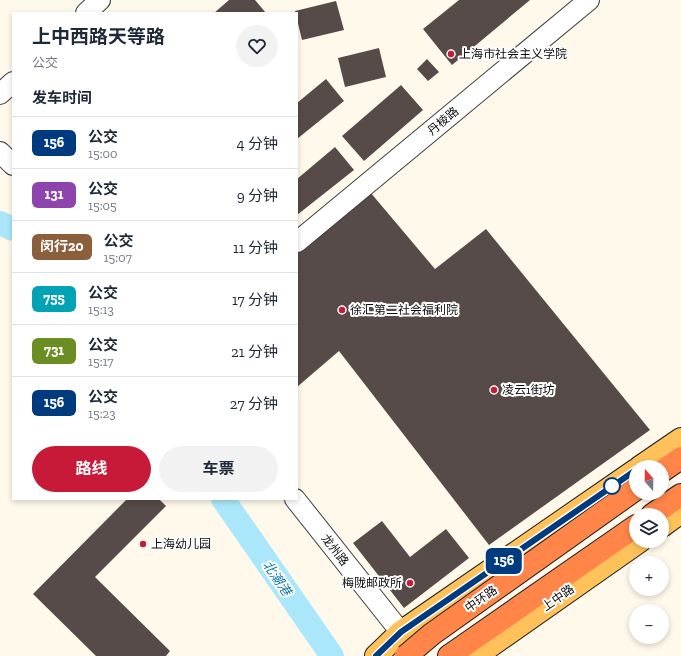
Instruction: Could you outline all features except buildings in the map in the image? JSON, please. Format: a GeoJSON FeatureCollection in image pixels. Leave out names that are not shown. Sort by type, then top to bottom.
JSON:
{"type":"FeatureCollection","features":[{"type":"Feature","properties":{"kind":"highway"},"geometry":{"type":"LineString","coordinates":[[669,466],[681,458]]}},
{"type":"Feature","properties":{"kind":"highway","name":"中环路"},"geometry":{"type":"LineString","coordinates":[[406,656],[432,634],[629,494]]}},
{"type":"Feature","properties":{"kind":"highway"},"geometry":{"type":"LineString","coordinates":[[662,508],[681,495]]}},
{"type":"Feature","properties":{"kind":"highway"},"geometry":{"type":"LineString","coordinates":[[449,656],[629,531]]}},
{"type":"Feature","properties":{"kind":"main road"},"geometry":{"type":"LineString","coordinates":[[650,460],[681,439]]}},
{"type":"Feature","properties":{"kind":"main road"},"geometry":{"type":"LineString","coordinates":[[376,656],[401,632],[629,475]]}},
{"type":"Feature","properties":{"kind":"main road"},"geometry":{"type":"LineString","coordinates":[[669,521],[681,512]]}},
{"type":"Feature","properties":{"kind":"main road","name":"上中路"},"geometry":{"type":"LineString","coordinates":[[476,656],[630,548]]}},
{"type":"Feature","properties":{"kind":"street"},"geometry":{"type":"LineString","coordinates":[[87,12],[100,0]]}},
{"type":"Feature","properties":{"kind":"street","name":"丹棱路"},"geometry":{"type":"LineString","coordinates":[[298,241],[589,0]]}},
{"type":"Feature","properties":{"kind":"street"},"geometry":{"type":"LineString","coordinates":[[0,94],[12,83]]}},
{"type":"Feature","properties":{"kind":"street"},"geometry":{"type":"LineString","coordinates":[[0,152],[12,164]]}},
{"type":"Feature","properties":{"kind":"street","name":"龙州路"},"geometry":{"type":"LineString","coordinates":[[296,500],[420,656]]}},
{"type":"Feature","properties":{"kind":"waterway","name":"北潮港"},"geometry":{"type":"LineString","coordinates":[[0,223],[12,229]]}},
{"type":"Feature","properties":{"kind":"waterway","name":"北潮港"},"geometry":{"type":"LineString","coordinates":[[224,500],[332,656]]}},
{"type":"Feature","properties":{"kind":"bus line","name":"156"},"geometry":{"type":"LineString","coordinates":[[376,656],[401,632],[629,475]]}},
{"type":"Feature","properties":{"kind":"place","name":"上海市社会主义学院"},"geometry":{"type":"Point","coordinates":[451,54]}},
{"type":"Feature","properties":{"kind":"place","name":"徐汇第二社会福利院"},"geometry":{"type":"Point","coordinates":[342,310]}},
{"type":"Feature","properties":{"kind":"place","name":"凌云1街坊"},"geometry":{"type":"Point","coordinates":[494,390]}},
{"type":"Feature","properties":{"kind":"place","name":"上海幼儿园"},"geometry":{"type":"Point","coordinates":[143,544]}},
{"type":"Feature","properties":{"kind":"place","name":"梅陇邮政所"},"geometry":{"type":"Point","coordinates":[410,583]}}]}
